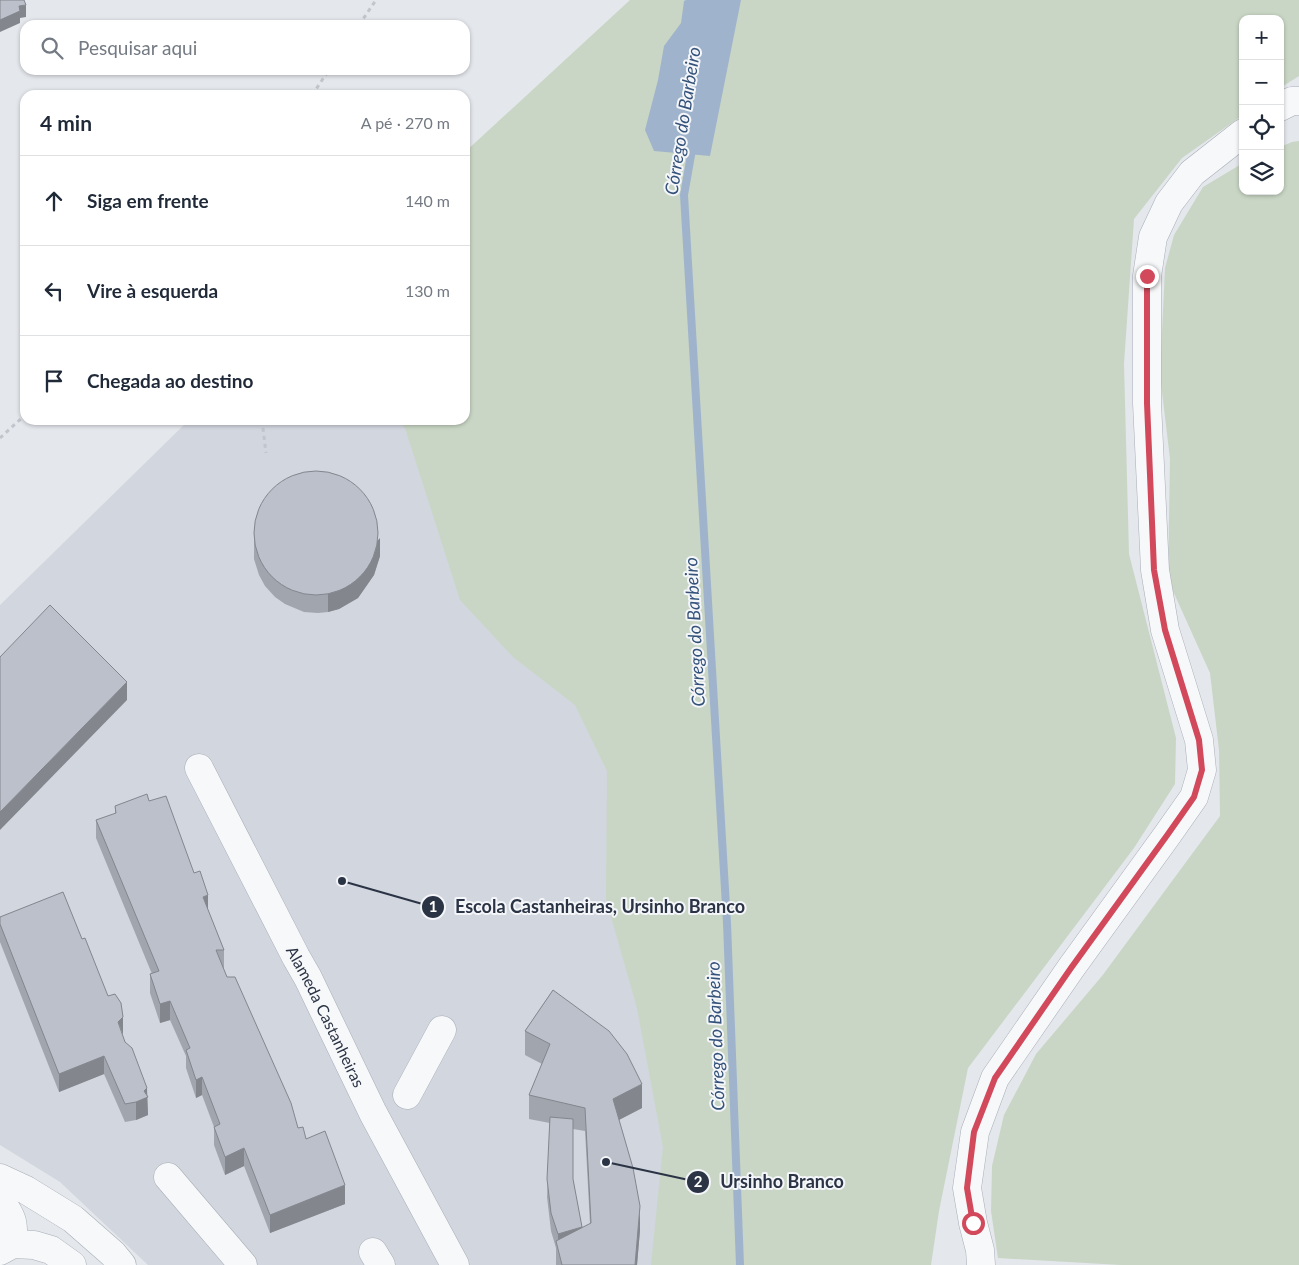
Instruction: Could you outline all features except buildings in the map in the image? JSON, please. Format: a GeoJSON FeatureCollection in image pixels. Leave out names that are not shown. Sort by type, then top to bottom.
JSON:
{"type":"FeatureCollection","features":[{"type":"Feature","properties":{"kind":"street"},"geometry":{"type":"LineString","coordinates":[[1284,105],[1292,101],[1299,101]]}},
{"type":"Feature","properties":{"kind":"street"},"geometry":{"type":"LineString","coordinates":[[981,1265],[980,1250],[967,1188],[974,1132],[995,1078],[1071,968],[1194,797],[1202,770],[1199,740],[1165,630],[1154,570],[1147,403],[1147,276],[1153,237],[1169,203],[1192,173],[1239,136]]}},
{"type":"Feature","properties":{"kind":"street","name":"Alameda Castanheiras"},"geometry":{"type":"LineString","coordinates":[[199,768],[308,978],[373,1113],[455,1265]]}},
{"type":"Feature","properties":{"kind":"street"},"geometry":{"type":"LineString","coordinates":[[407,1094],[442,1030]]}},
{"type":"Feature","properties":{"kind":"street"},"geometry":{"type":"LineString","coordinates":[[168,1177],[243,1265]]}},
{"type":"Feature","properties":{"kind":"street"},"geometry":{"type":"LineString","coordinates":[[0,1178],[26,1190],[73,1219],[113,1254],[122,1265]]}},
{"type":"Feature","properties":{"kind":"street"},"geometry":{"type":"LineString","coordinates":[[0,1200],[13,1224],[6,1247],[34,1245],[51,1250],[72,1265]]}},
{"type":"Feature","properties":{"kind":"path"},"geometry":{"type":"LineString","coordinates":[[363,20],[376,0]]}},
{"type":"Feature","properties":{"kind":"path"},"geometry":{"type":"LineString","coordinates":[[315,90],[326,75]]}},
{"type":"Feature","properties":{"kind":"path"},"geometry":{"type":"LineString","coordinates":[[0,438],[20,419]]}},
{"type":"Feature","properties":{"kind":"path"},"geometry":{"type":"LineString","coordinates":[[263,425],[266,453]]}},
{"type":"Feature","properties":{"kind":"shaded area"},"geometry":{"type":"Polygon","coordinates":[[[532,103],[709,1265],[148,1265],[60,1182],[0,1145],[0,605],[184,425],[470,425],[470,396],[532,103]]]}},
{"type":"Feature","properties":{"kind":"green space"},"geometry":{"type":"Polygon","coordinates":[[[630,0],[1299,0],[1299,76],[1284,85],[1284,15],[1239,15],[1239,118],[1182,158],[1134,219],[1124,364],[1129,554],[1176,738],[1175,784],[1134,848],[968,1068],[939,1211],[931,1265],[651,1265],[663,1147],[637,1008],[606,899],[607,771],[575,705],[513,657],[460,600],[403,425],[470,425],[470,147],[630,0]]]}},
{"type":"Feature","properties":{"kind":"green space"},"geometry":{"type":"Polygon","coordinates":[[[1299,141],[1299,1265],[1121,1265],[998,1258],[991,1211],[992,1166],[1004,1115],[1036,1054],[1102,976],[1220,816],[1219,750],[1210,673],[1168,580],[1170,459],[1160,375],[1165,268],[1174,235],[1203,187],[1239,165],[1239,195],[1284,195],[1284,145],[1299,141]]]}},
{"type":"Feature","properties":{"kind":"water"},"geometry":{"type":"Polygon","coordinates":[[[741,0],[710,156],[654,151],[645,130],[658,80],[664,46],[681,23],[684,1],[741,0]]]}},
{"type":"Feature","properties":{"kind":"waterway","name":"Córrego do Barbeiro"},"geometry":{"type":"LineString","coordinates":[[693,144],[684,195],[727,923],[740,1265]]}},
{"type":"Feature","properties":{"kind":"place","name":"Escola Castanheiras, Ursinho Branco"},"geometry":{"type":"Point","coordinates":[342,881]}},
{"type":"Feature","properties":{"kind":"place","name":"Ursinho Branco"},"geometry":{"type":"Point","coordinates":[606,1162]}},
{"type":"Feature","properties":{"kind":"route"},"geometry":{"type":"LineString","coordinates":[[973,1223],[967,1188],[974,1132],[995,1078],[1071,968],[1194,797],[1202,770],[1199,740],[1165,630],[1154,570],[1147,403],[1147,276]]}}]}
